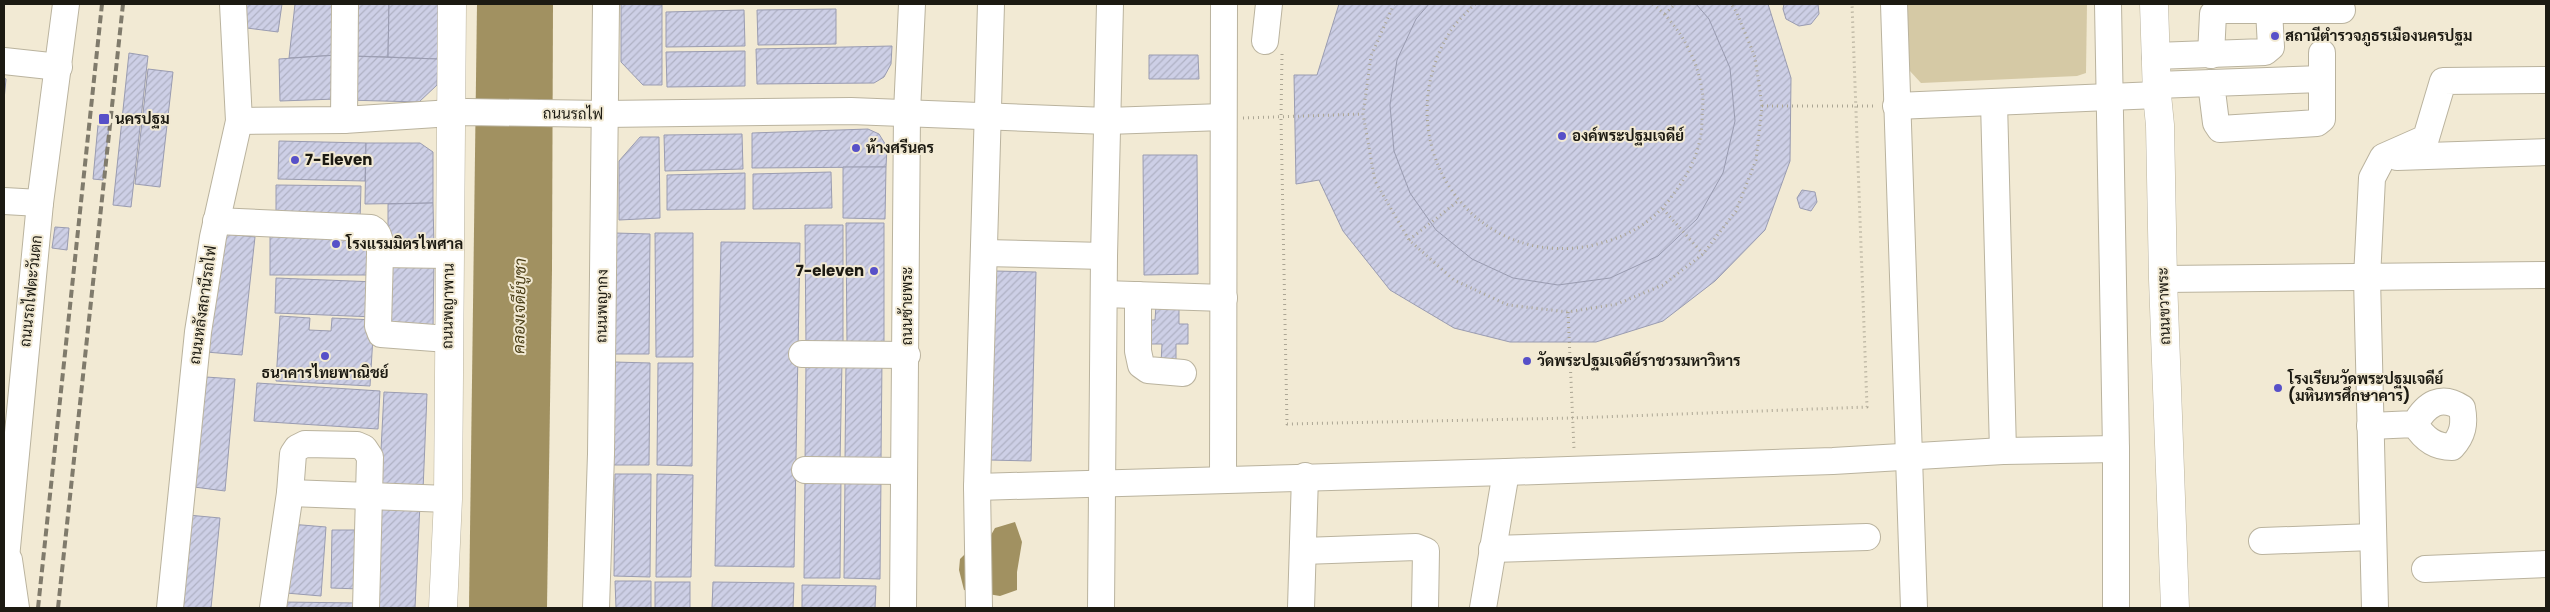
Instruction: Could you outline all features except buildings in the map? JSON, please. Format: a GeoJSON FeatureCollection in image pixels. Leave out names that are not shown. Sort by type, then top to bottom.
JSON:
{"type":"FeatureCollection","features":[{"type":"Feature","properties":{"kind":"main road","name":"ถนนพญาพาน"},"geometry":{"type":"LineString","coordinates":[[443,608],[448,499],[449,255],[459,112],[452,4]]}},
{"type":"Feature","properties":{"kind":"main road","name":"ถนนขวาพระ"},"geometry":{"type":"LineString","coordinates":[[2154,4],[2155,56],[2160,125],[2163,280],[2175,608]]}},
{"type":"Feature","properties":{"kind":"street","name":"ถนนรถไฟตะวันตก"},"geometry":{"type":"LineString","coordinates":[[4,579],[8,548],[12,409],[66,4]]}},
{"type":"Feature","properties":{"kind":"street","name":"ถนนหลังสถานีรถไฟ"},"geometry":{"type":"LineString","coordinates":[[170,608],[198,332],[216,221],[239,121],[233,4]]}},
{"type":"Feature","properties":{"kind":"street"},"geometry":{"type":"LineString","coordinates":[[344,120],[345,4]]}},
{"type":"Feature","properties":{"kind":"street","name":"ถนนพญากง"},"geometry":{"type":"LineString","coordinates":[[596,608],[601,454],[606,4]]}},
{"type":"Feature","properties":{"kind":"street","name":"ถนนซ้ายพระ"},"geometry":{"type":"LineString","coordinates":[[903,608],[907,355],[907,112],[912,4]]}},
{"type":"Feature","properties":{"kind":"street"},"geometry":{"type":"LineString","coordinates":[[979,608],[977,487],[991,4]]}},
{"type":"Feature","properties":{"kind":"street"},"geometry":{"type":"LineString","coordinates":[[1101,608],[1104,256],[1110,4]]}},
{"type":"Feature","properties":{"kind":"street"},"geometry":{"type":"LineString","coordinates":[[1222,478],[1224,4]]}},
{"type":"Feature","properties":{"kind":"street"},"geometry":{"type":"LineString","coordinates":[[1269,4],[1274,46]]}},
{"type":"Feature","properties":{"kind":"street"},"geometry":{"type":"LineString","coordinates":[[1894,4],[1896,106],[1911,456],[1914,608]]}},
{"type":"Feature","properties":{"kind":"street"},"geometry":{"type":"LineString","coordinates":[[2108,4],[2116,449],[2116,608]]}},
{"type":"Feature","properties":{"kind":"street"},"geometry":{"type":"LineString","coordinates":[[2211,55],[2213,14],[2220,10],[2342,10]]}},
{"type":"Feature","properties":{"kind":"street"},"geometry":{"type":"LineString","coordinates":[[2155,56],[2265,52],[2270,48],[2271,39],[2269,10]]}},
{"type":"Feature","properties":{"kind":"street"},"geometry":{"type":"LineString","coordinates":[[4,61],[59,67]]}},
{"type":"Feature","properties":{"kind":"street"},"geometry":{"type":"LineString","coordinates":[[1896,106],[2109,98],[2322,66],[2320,121],[2220,129],[2216,123],[2212,83]]}},
{"type":"Feature","properties":{"kind":"street"},"geometry":{"type":"LineString","coordinates":[[2378,167],[2426,138],[2443,81],[2546,80]]}},
{"type":"Feature","properties":{"kind":"street"},"geometry":{"type":"LineString","coordinates":[[1994,102],[2003,451]]}},
{"type":"Feature","properties":{"kind":"street","name":"ถนนรถไฟ"},"geometry":{"type":"LineString","coordinates":[[239,121],[344,120],[459,112],[567,114],[907,112],[1107,121],[1223,117]]}},
{"type":"Feature","properties":{"kind":"street"},"geometry":{"type":"LineString","coordinates":[[2378,167],[2546,152]]}},
{"type":"Feature","properties":{"kind":"street"},"geometry":{"type":"LineString","coordinates":[[2374,608],[2367,278],[2378,167]]}},
{"type":"Feature","properties":{"kind":"street"},"geometry":{"type":"LineString","coordinates":[[4,201],[40,203]]}},
{"type":"Feature","properties":{"kind":"street"},"geometry":{"type":"LineString","coordinates":[[216,221],[371,228],[376,231],[379,237],[378,326],[381,334],[448,339]]}},
{"type":"Feature","properties":{"kind":"street"},"geometry":{"type":"LineString","coordinates":[[984,252],[1104,256]]}},
{"type":"Feature","properties":{"kind":"street"},"geometry":{"type":"LineString","coordinates":[[380,254],[449,255]]}},
{"type":"Feature","properties":{"kind":"street"},"geometry":{"type":"LineString","coordinates":[[2163,280],[2546,275]]}},
{"type":"Feature","properties":{"kind":"street"},"geometry":{"type":"LineString","coordinates":[[1104,294],[1224,298]]}},
{"type":"Feature","properties":{"kind":"street"},"geometry":{"type":"LineString","coordinates":[[1138,295],[1138,351],[1141,365],[1148,370],[1183,373]]}},
{"type":"Feature","properties":{"kind":"street"},"geometry":{"type":"LineString","coordinates":[[802,354],[907,355]]}},
{"type":"Feature","properties":{"kind":"street"},"geometry":{"type":"LineString","coordinates":[[2370,426],[2415,424]]}},
{"type":"Feature","properties":{"kind":"street"},"geometry":{"type":"LineString","coordinates":[[273,608],[290,493],[293,454],[297,448],[305,444],[348,445],[364,448],[370,457],[366,608]]}},
{"type":"Feature","properties":{"kind":"street"},"geometry":{"type":"LineString","coordinates":[[977,487],[1222,478],[1506,472],[1573,468],[1833,461],[2003,451],[2116,449]]}},
{"type":"Feature","properties":{"kind":"street"},"geometry":{"type":"LineString","coordinates":[[805,470],[904,471]]}},
{"type":"Feature","properties":{"kind":"street"},"geometry":{"type":"LineString","coordinates":[[1483,608],[1506,472]]}},
{"type":"Feature","properties":{"kind":"street"},"geometry":{"type":"LineString","coordinates":[[1301,608],[1305,476]]}},
{"type":"Feature","properties":{"kind":"street"},"geometry":{"type":"LineString","coordinates":[[290,493],[448,499]]}},
{"type":"Feature","properties":{"kind":"street"},"geometry":{"type":"LineString","coordinates":[[1492,549],[1867,537]]}},
{"type":"Feature","properties":{"kind":"street"},"geometry":{"type":"LineString","coordinates":[[2262,541],[2373,537]]}},
{"type":"Feature","properties":{"kind":"street"},"geometry":{"type":"LineString","coordinates":[[1303,551],[1416,547],[1426,551],[1425,608]]}},
{"type":"Feature","properties":{"kind":"street"},"geometry":{"type":"LineString","coordinates":[[8,548],[16,608]]}},
{"type":"Feature","properties":{"kind":"street"},"geometry":{"type":"LineString","coordinates":[[2425,569],[2546,564]]}},
{"type":"Feature","properties":{"kind":"path"},"geometry":{"type":"LineString","coordinates":[[1394,4],[1371,56],[1363,114],[1375,181],[1408,240],[1454,280],[1508,305],[1568,312],[1617,304],[1664,285],[1703,254],[1736,211],[1756,160],[1762,106],[1755,57],[1736,11],[1730,4]]}},
{"type":"Feature","properties":{"kind":"path"},"geometry":{"type":"LineString","coordinates":[[1475,4],[1448,34],[1430,74],[1426,119],[1436,163],[1458,201],[1494,231],[1536,248],[1582,249],[1626,236],[1663,209],[1688,174],[1702,134],[1702,90],[1690,49],[1665,14],[1653,4]]}},
{"type":"Feature","properties":{"kind":"path"},"geometry":{"type":"LineString","coordinates":[[1665,14],[1675,4]]}},
{"type":"Feature","properties":{"kind":"path"},"geometry":{"type":"LineString","coordinates":[[1274,46],[1281,118],[1287,424],[1573,418],[1867,407],[1852,4]]}},
{"type":"Feature","properties":{"kind":"path"},"geometry":{"type":"LineString","coordinates":[[1762,106],[1856,106]]}},
{"type":"Feature","properties":{"kind":"path"},"geometry":{"type":"LineString","coordinates":[[1223,117],[1281,118],[1363,114]]}},
{"type":"Feature","properties":{"kind":"path"},"geometry":{"type":"LineString","coordinates":[[1408,240],[1458,201]]}},
{"type":"Feature","properties":{"kind":"path"},"geometry":{"type":"LineString","coordinates":[[1663,209],[1703,254]]}},
{"type":"Feature","properties":{"kind":"path"},"geometry":{"type":"LineString","coordinates":[[1568,312],[1573,418],[1573,468]]}},
{"type":"Feature","properties":{"kind":"shaded area"},"geometry":{"type":"Polygon","coordinates":[[[1905,4],[2087,4],[2086,73],[2077,76],[1921,83],[1909,70],[1905,4]]]}},
{"type":"Feature","properties":{"kind":"water","name":"คลองเจดีย์บูชา"},"geometry":{"type":"Polygon","coordinates":[[[477,4],[553,4],[552,269],[547,608],[469,608],[477,4]]]}},
{"type":"Feature","properties":{"kind":"water"},"geometry":{"type":"Polygon","coordinates":[[[1015,522],[1022,542],[1017,572],[1017,590],[1000,596],[964,590],[959,570],[960,559],[970,549],[987,542],[995,528],[1015,522]]]}},
{"type":"Feature","properties":{"kind":"railway"},"geometry":{"type":"LineString","coordinates":[[38,608],[102,4]]}},
{"type":"Feature","properties":{"kind":"railway"},"geometry":{"type":"LineString","coordinates":[[58,608],[123,4]]}},
{"type":"Feature","properties":{"kind":"place","name":"สถานีตำรวจภูธรเมืองนครปฐม"},"geometry":{"type":"Point","coordinates":[2275,36]}},
{"type":"Feature","properties":{"kind":"place","name":"นครปฐม"},"geometry":{"type":"Point","coordinates":[104,119]}},
{"type":"Feature","properties":{"kind":"place","name":"องค์พระปฐมเจดีย์"},"geometry":{"type":"Point","coordinates":[1562,136]}},
{"type":"Feature","properties":{"kind":"place","name":"ห้างศรีนคร"},"geometry":{"type":"Point","coordinates":[856,148]}},
{"type":"Feature","properties":{"kind":"place","name":"7-Eleven"},"geometry":{"type":"Point","coordinates":[295,160]}},
{"type":"Feature","properties":{"kind":"place","name":"โรงแรมมิตรไพศาล"},"geometry":{"type":"Point","coordinates":[336,244]}},
{"type":"Feature","properties":{"kind":"place","name":"7-eleven"},"geometry":{"type":"Point","coordinates":[874,271]}},
{"type":"Feature","properties":{"kind":"place","name":"ธนาคารไทยพาณิชย์"},"geometry":{"type":"Point","coordinates":[325,356]}},
{"type":"Feature","properties":{"kind":"place","name":"วัดพระปฐมเจดีย์ราชวรมหาวิหาร"},"geometry":{"type":"Point","coordinates":[1527,361]}},
{"type":"Feature","properties":{"kind":"place","name":"โรงเรียนวัดพระปฐมเจดีย์ (มหินทรศึกษาคาร)"},"geometry":{"type":"Point","coordinates":[2278,388]}}]}
